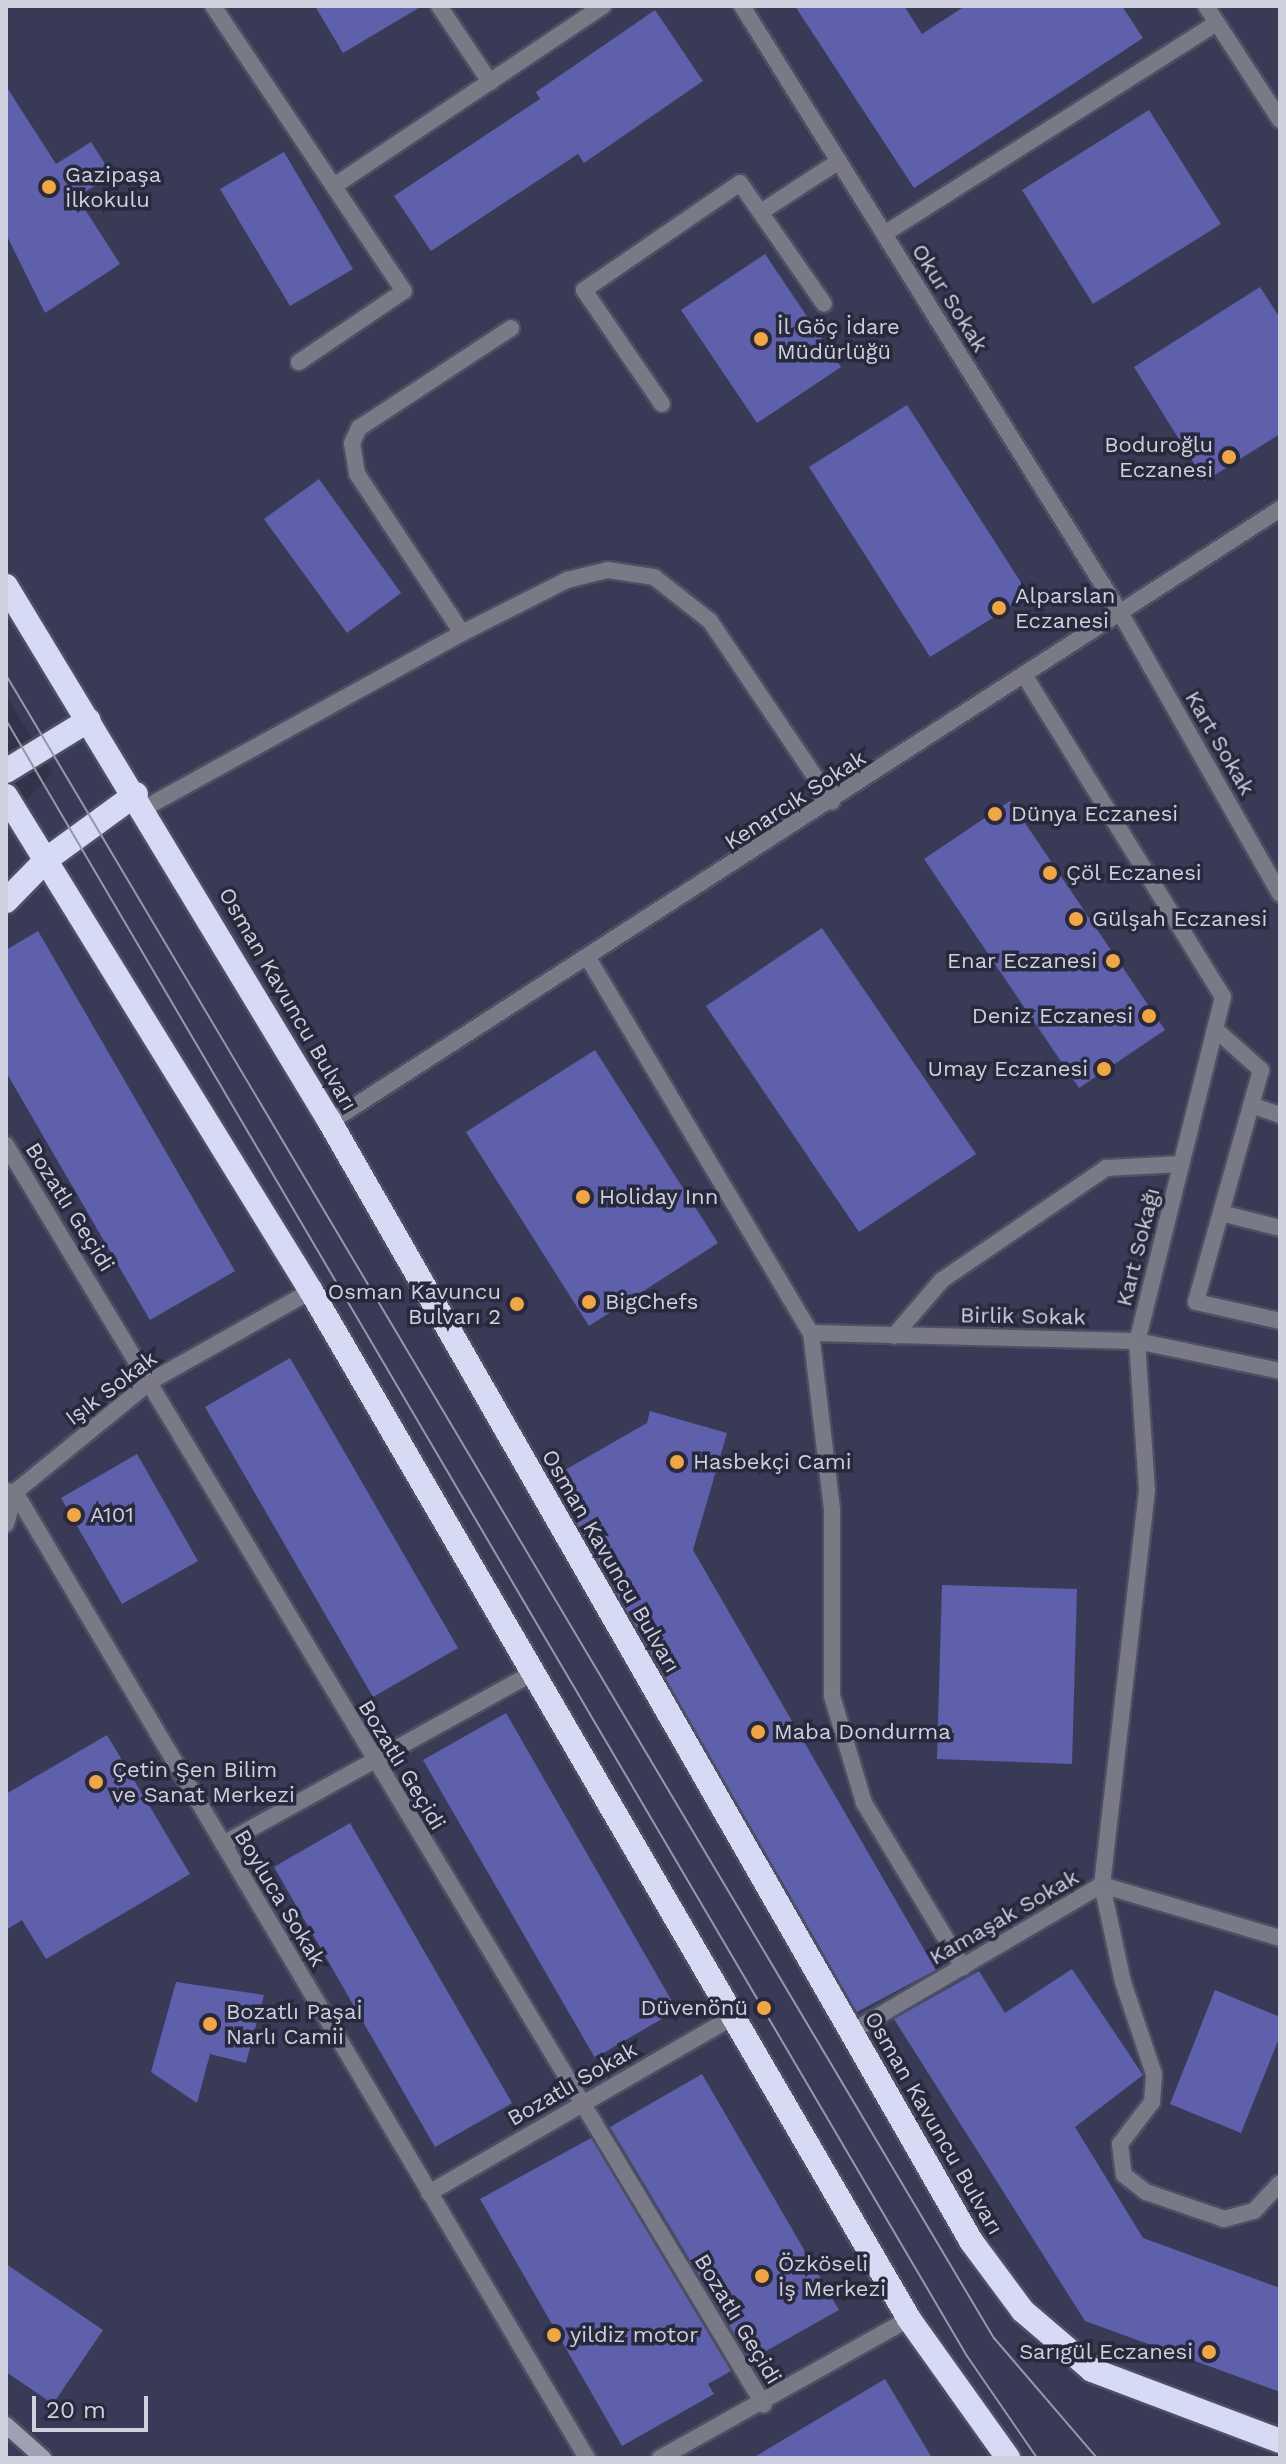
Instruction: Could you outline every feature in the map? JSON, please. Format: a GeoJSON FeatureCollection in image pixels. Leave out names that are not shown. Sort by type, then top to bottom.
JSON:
{"type":"FeatureCollection","features":[{"type":"Feature","properties":{"kind":"highway","name":"Osman Kavuncu Bulvarı"},"geometry":{"type":"LineString","coordinates":[[6,586],[140,801],[330,1122],[971,2241],[1023,2311],[1092,2370],[1280,2441]]}},
{"type":"Feature","properties":{"kind":"highway"},"geometry":{"type":"LineString","coordinates":[[6,771],[89,720]]}},
{"type":"Feature","properties":{"kind":"highway"},"geometry":{"type":"LineString","coordinates":[[6,796],[311,1291],[738,2014],[909,2319],[1008,2458]]}},
{"type":"Feature","properties":{"kind":"highway"},"geometry":{"type":"LineString","coordinates":[[6,901],[47,859],[140,801]]}},
{"type":"Feature","properties":{"kind":"street"},"geometry":{"type":"LineString","coordinates":[[213,6],[404,291],[299,362]]}},
{"type":"Feature","properties":{"kind":"street"},"geometry":{"type":"LineString","coordinates":[[439,6],[490,82]]}},
{"type":"Feature","properties":{"kind":"street"},"geometry":{"type":"LineString","coordinates":[[334,186],[603,6]]}},
{"type":"Feature","properties":{"kind":"street","name":"Okur Sokak"},"geometry":{"type":"LineString","coordinates":[[742,6],[1121,614]]}},
{"type":"Feature","properties":{"kind":"street"},"geometry":{"type":"LineString","coordinates":[[1206,6],[1280,120]]}},
{"type":"Feature","properties":{"kind":"street"},"geometry":{"type":"LineString","coordinates":[[884,234],[1217,23]]}},
{"type":"Feature","properties":{"kind":"street"},"geometry":{"type":"LineString","coordinates":[[761,212],[839,161]]}},
{"type":"Feature","properties":{"kind":"street"},"geometry":{"type":"LineString","coordinates":[[662,404],[584,290],[740,183],[824,304]]}},
{"type":"Feature","properties":{"kind":"street"},"geometry":{"type":"LineString","coordinates":[[462,633],[357,474],[352,443],[359,428],[511,328]]}},
{"type":"Feature","properties":{"kind":"street","name":"Kenarcık Sokak"},"geometry":{"type":"LineString","coordinates":[[330,1122],[1026,678],[1280,509]]}},
{"type":"Feature","properties":{"kind":"street"},"geometry":{"type":"LineString","coordinates":[[140,801],[567,580],[608,570],[654,577],[710,621],[832,802]]}},
{"type":"Feature","properties":{"kind":"street","name":"Kart Sokak"},"geometry":{"type":"LineString","coordinates":[[1121,614],[1280,894]]}},
{"type":"Feature","properties":{"kind":"street","name":"Kart Sokağı"},"geometry":{"type":"LineString","coordinates":[[1026,678],[1223,997],[1137,1341],[1147,1490],[1102,1885],[1123,1982],[1154,2074],[1152,2102],[1120,2144],[1124,2175],[1146,2192],[1224,2219],[1254,2211],[1280,2183]]}},
{"type":"Feature","properties":{"kind":"street"},"geometry":{"type":"LineString","coordinates":[[588,958],[811,1333],[832,1510],[832,1696],[864,1803],[963,1967]]}},
{"type":"Feature","properties":{"kind":"street"},"geometry":{"type":"LineString","coordinates":[[1215,1029],[1261,1070],[1196,1302],[1280,1321]]}},
{"type":"Feature","properties":{"kind":"street"},"geometry":{"type":"LineString","coordinates":[[1251,1105],[1280,1115]]}},
{"type":"Feature","properties":{"kind":"street","name":"Bozatlı Geçidi"},"geometry":{"type":"LineString","coordinates":[[6,1145],[151,1381],[373,1761],[764,2405]]}},
{"type":"Feature","properties":{"kind":"street"},"geometry":{"type":"LineString","coordinates":[[894,1336],[942,1280],[1106,1168],[1181,1164]]}},
{"type":"Feature","properties":{"kind":"street"},"geometry":{"type":"LineString","coordinates":[[1221,1213],[1280,1228]]}},
{"type":"Feature","properties":{"kind":"street","name":"Işık Sokak"},"geometry":{"type":"LineString","coordinates":[[10,1491],[151,1381],[311,1291]]}},
{"type":"Feature","properties":{"kind":"street","name":"Birlik Sokak"},"geometry":{"type":"LineString","coordinates":[[811,1333],[1137,1341],[1280,1371]]}},
{"type":"Feature","properties":{"kind":"street"},"geometry":{"type":"LineString","coordinates":[[6,1524],[10,1491]]}},
{"type":"Feature","properties":{"kind":"street","name":"Boyluca Sokak"},"geometry":{"type":"LineString","coordinates":[[10,1491],[587,2458]]}},
{"type":"Feature","properties":{"kind":"street"},"geometry":{"type":"LineString","coordinates":[[223,1844],[534,1672]]}},
{"type":"Feature","properties":{"kind":"street","name":"Kamaşak Sokak"},"geometry":{"type":"LineString","coordinates":[[851,2032],[1102,1885],[1280,1938]]}},
{"type":"Feature","properties":{"kind":"street","name":"Bozatlı Sokak"},"geometry":{"type":"LineString","coordinates":[[429,2193],[738,2014]]}},
{"type":"Feature","properties":{"kind":"street"},"geometry":{"type":"LineString","coordinates":[[660,2458],[764,2405],[909,2319]]}},
{"type":"Feature","properties":{"kind":"street"},"geometry":{"type":"LineString","coordinates":[[6,2425],[43,2458]]}},
{"type":"Feature","properties":{"kind":"shaded area"},"geometry":{"type":"Polygon","coordinates":[[[6,6],[1280,6],[1280,2458],[6,2458],[6,819],[53,773],[6,695],[6,6]]]}},
{"type":"Feature","properties":{"kind":"building"},"geometry":{"type":"Polygon","coordinates":[[[315,6],[422,6],[343,53],[315,6]]]}},
{"type":"Feature","properties":{"kind":"building"},"geometry":{"type":"Polygon","coordinates":[[[795,6],[904,6],[922,34],[965,6],[1122,6],[1143,38],[914,188],[795,6]]]}},
{"type":"Feature","properties":{"kind":"building"},"geometry":{"type":"Polygon","coordinates":[[[655,10],[703,81],[584,163],[578,154],[431,251],[394,196],[540,99],[536,92],[655,10]]]}},
{"type":"Feature","properties":{"kind":"building","name":"Gazipaşa İlkokulu"},"geometry":{"type":"Polygon","coordinates":[[[6,86],[56,164],[91,142],[112,175],[77,197],[120,264],[45,313],[6,234],[6,86]]]}},
{"type":"Feature","properties":{"kind":"building"},"geometry":{"type":"Polygon","coordinates":[[[1149,110],[1221,224],[1093,304],[1022,190],[1149,110]]]}},
{"type":"Feature","properties":{"kind":"building"},"geometry":{"type":"Polygon","coordinates":[[[284,152],[353,269],[290,306],[220,189],[284,152]]]}},
{"type":"Feature","properties":{"kind":"building","name":"İl Göç İdare Müdürlüğü"},"geometry":{"type":"Polygon","coordinates":[[[765,254],[841,367],[757,423],[681,310],[765,254]]]}},
{"type":"Feature","properties":{"kind":"building"},"geometry":{"type":"Polygon","coordinates":[[[1260,287],[1280,318],[1280,434],[1205,481],[1134,367],[1260,287]]]}},
{"type":"Feature","properties":{"kind":"building"},"geometry":{"type":"Polygon","coordinates":[[[907,405],[1029,595],[930,657],[809,467],[907,405]]]}},
{"type":"Feature","properties":{"kind":"building"},"geometry":{"type":"Polygon","coordinates":[[[319,479],[401,593],[347,633],[264,519],[319,479]]]}},
{"type":"Feature","properties":{"kind":"building"},"geometry":{"type":"Polygon","coordinates":[[[1010,801],[1165,1030],[1079,1088],[924,859],[1010,801]]]}},
{"type":"Feature","properties":{"kind":"building"},"geometry":{"type":"Polygon","coordinates":[[[822,928],[976,1154],[859,1232],[706,1006],[822,928]]]}},
{"type":"Feature","properties":{"kind":"building"},"geometry":{"type":"Polygon","coordinates":[[[38,931],[235,1271],[150,1320],[6,1072],[6,950],[38,931]]]}},
{"type":"Feature","properties":{"kind":"building"},"geometry":{"type":"Polygon","coordinates":[[[595,1050],[718,1243],[589,1326],[466,1132],[595,1050]]]}},
{"type":"Feature","properties":{"kind":"building"},"geometry":{"type":"Polygon","coordinates":[[[290,1358],[458,1648],[373,1697],[205,1407],[290,1358]]]}},
{"type":"Feature","properties":{"kind":"building"},"geometry":{"type":"Polygon","coordinates":[[[650,1411],[727,1433],[693,1550],[936,1970],[857,2012],[551,1478],[647,1423],[650,1411]]]}},
{"type":"Feature","properties":{"kind":"building"},"geometry":{"type":"Polygon","coordinates":[[[137,1454],[198,1561],[122,1604],[61,1498],[137,1454]]]}},
{"type":"Feature","properties":{"kind":"building"},"geometry":{"type":"Polygon","coordinates":[[[942,1585],[1077,1589],[1072,1764],[937,1759],[942,1585]]]}},
{"type":"Feature","properties":{"kind":"building"},"geometry":{"type":"Polygon","coordinates":[[[506,1713],[677,2010],[595,2058],[423,1760],[506,1713]]]}},
{"type":"Feature","properties":{"kind":"building"},"geometry":{"type":"Polygon","coordinates":[[[107,1735],[190,1874],[46,1959],[22,1920],[6,1930],[6,1794],[107,1735]]]}},
{"type":"Feature","properties":{"kind":"building"},"geometry":{"type":"Polygon","coordinates":[[[350,1823],[512,2103],[435,2147],[274,1867],[350,1823]]]}},
{"type":"Feature","properties":{"kind":"building"},"geometry":{"type":"Polygon","coordinates":[[[1072,1969],[1143,2075],[1075,2127],[1143,2238],[1280,2288],[1280,2392],[1085,2321],[894,2019],[979,1971],[1005,2013],[1072,1969]]]}},
{"type":"Feature","properties":{"kind":"building","name":"Bozatlı Paşaİ Narlı Camii"},"geometry":{"type":"Polygon","coordinates":[[[176,1982],[264,1995],[246,2063],[210,2054],[197,2103],[151,2072],[176,1982]]]}},
{"type":"Feature","properties":{"kind":"building"},"geometry":{"type":"Polygon","coordinates":[[[1215,1990],[1280,2017],[1280,2036],[1241,2133],[1170,2104],[1215,1990]]]}},
{"type":"Feature","properties":{"kind":"building"},"geometry":{"type":"Polygon","coordinates":[[[702,2074],[839,2310],[750,2360],[610,2127],[702,2074]]]}},
{"type":"Feature","properties":{"kind":"building"},"geometry":{"type":"Polygon","coordinates":[[[591,2138],[731,2371],[708,2384],[714,2394],[622,2446],[480,2199],[591,2138]]]}},
{"type":"Feature","properties":{"kind":"building"},"geometry":{"type":"Polygon","coordinates":[[[6,2264],[103,2330],[53,2404],[6,2372],[6,2264]]]}},
{"type":"Feature","properties":{"kind":"building"},"geometry":{"type":"Polygon","coordinates":[[[885,2379],[932,2458],[753,2458],[885,2379]]]}},
{"type":"Feature","properties":{"kind":"tram line"},"geometry":{"type":"LineString","coordinates":[[6,675],[994,2338],[1097,2458]]}},
{"type":"Feature","properties":{"kind":"tram line"},"geometry":{"type":"LineString","coordinates":[[6,720],[967,2356],[1037,2458]]}},
{"type":"Feature","properties":{"kind":"place","name":"Gazipaşa İlkokulu"},"geometry":{"type":"Point","coordinates":[49,187]}},
{"type":"Feature","properties":{"kind":"place","name":"İl Göç İdare Müdürlüğü"},"geometry":{"type":"Point","coordinates":[761,339]}},
{"type":"Feature","properties":{"kind":"place","name":"Boduroğlu Eczanesi"},"geometry":{"type":"Point","coordinates":[1229,457]}},
{"type":"Feature","properties":{"kind":"place","name":"Alparslan Eczanesi"},"geometry":{"type":"Point","coordinates":[999,608]}},
{"type":"Feature","properties":{"kind":"place","name":"Dünya Eczanesi"},"geometry":{"type":"Point","coordinates":[995,814]}},
{"type":"Feature","properties":{"kind":"place","name":"Çöl Eczanesi"},"geometry":{"type":"Point","coordinates":[1050,873]}},
{"type":"Feature","properties":{"kind":"place","name":"Gülşah Eczanesi"},"geometry":{"type":"Point","coordinates":[1076,919]}},
{"type":"Feature","properties":{"kind":"place","name":"Enar Eczanesi"},"geometry":{"type":"Point","coordinates":[1113,961]}},
{"type":"Feature","properties":{"kind":"place","name":"Deniz Eczanesi"},"geometry":{"type":"Point","coordinates":[1149,1016]}},
{"type":"Feature","properties":{"kind":"place","name":"Umay Eczanesi"},"geometry":{"type":"Point","coordinates":[1104,1069]}},
{"type":"Feature","properties":{"kind":"place","name":"Holiday Inn"},"geometry":{"type":"Point","coordinates":[583,1197]}},
{"type":"Feature","properties":{"kind":"place","name":"BigChefs"},"geometry":{"type":"Point","coordinates":[589,1302]}},
{"type":"Feature","properties":{"kind":"place","name":"Osman Kavuncu Bulvarı 2"},"geometry":{"type":"Point","coordinates":[517,1304]}},
{"type":"Feature","properties":{"kind":"place","name":"Hasbekçi Cami"},"geometry":{"type":"Point","coordinates":[677,1462]}},
{"type":"Feature","properties":{"kind":"place","name":"A101"},"geometry":{"type":"Point","coordinates":[74,1515]}},
{"type":"Feature","properties":{"kind":"place","name":"Maba Dondurma"},"geometry":{"type":"Point","coordinates":[758,1732]}},
{"type":"Feature","properties":{"kind":"place","name":"Çetin Şen Bilim ve Sanat Merkezi"},"geometry":{"type":"Point","coordinates":[96,1782]}},
{"type":"Feature","properties":{"kind":"place","name":"Düvenönü"},"geometry":{"type":"Point","coordinates":[764,2008]}},
{"type":"Feature","properties":{"kind":"place","name":"Bozatlı Paşaİ Narlı Camii"},"geometry":{"type":"Point","coordinates":[210,2024]}},
{"type":"Feature","properties":{"kind":"place","name":"Özköseli İş Merkezi"},"geometry":{"type":"Point","coordinates":[762,2276]}},
{"type":"Feature","properties":{"kind":"place","name":"yildiz motor"},"geometry":{"type":"Point","coordinates":[554,2335]}},
{"type":"Feature","properties":{"kind":"place","name":"Sarıgül Eczanesi"},"geometry":{"type":"Point","coordinates":[1209,2352]}}]}
